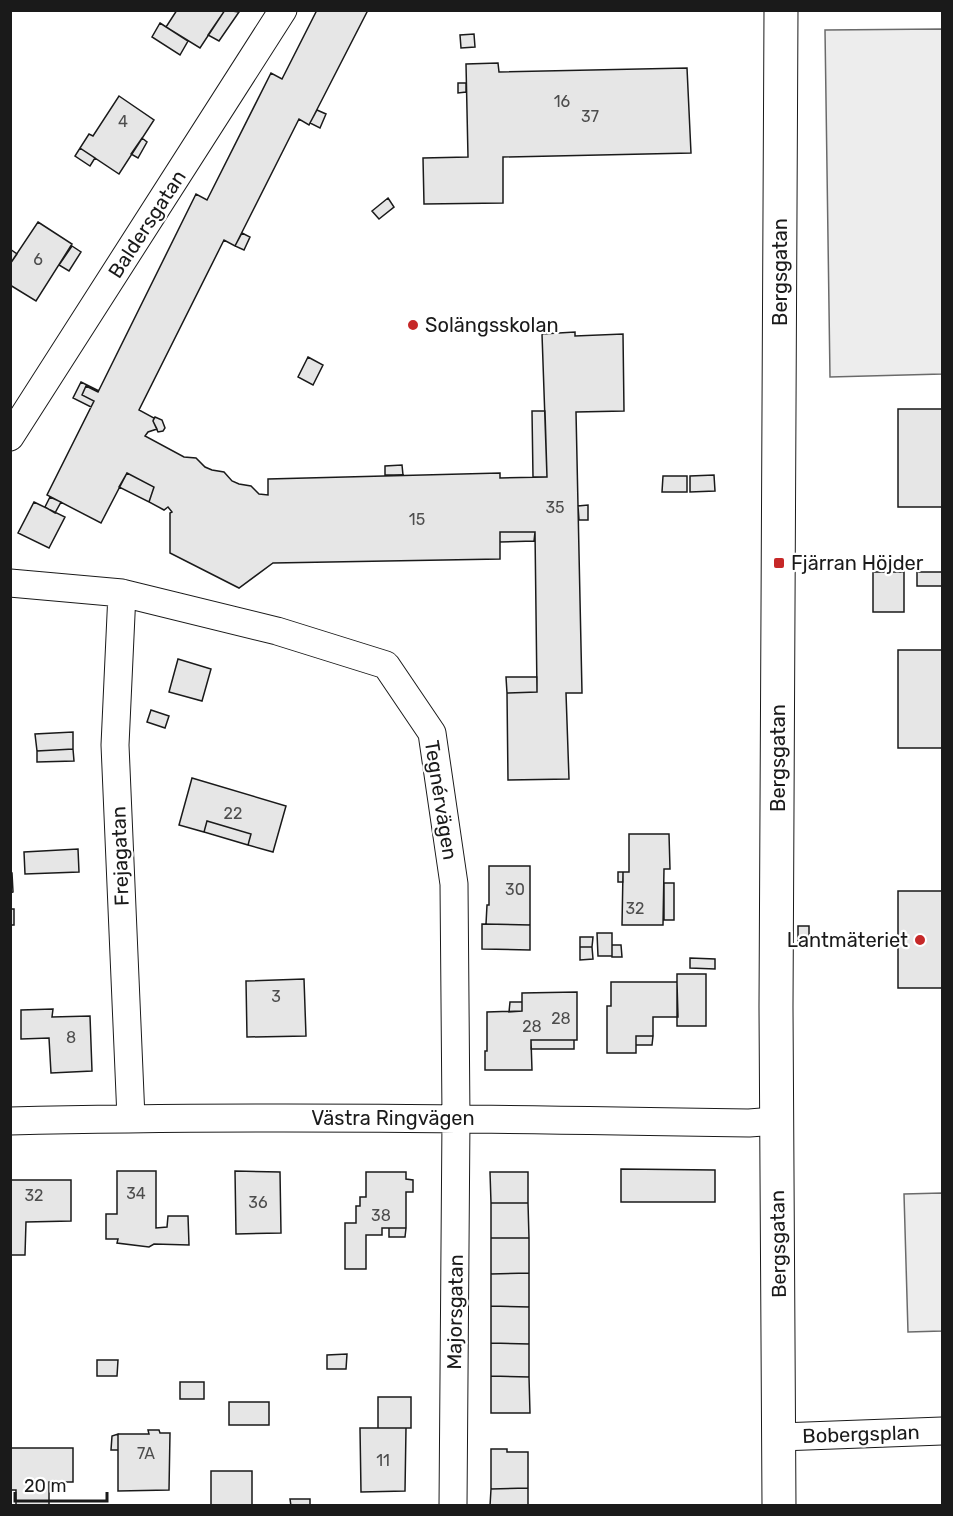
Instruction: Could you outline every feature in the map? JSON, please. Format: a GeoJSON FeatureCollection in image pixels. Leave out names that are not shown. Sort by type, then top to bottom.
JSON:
{"type":"FeatureCollection","features":[{"type":"Feature","properties":{"kind":"street","name":"Baldersgatan"},"geometry":{"type":"LineString","coordinates":[[10,437],[282,10]]}},
{"type":"Feature","properties":{"kind":"street","name":"Bergsgatan"},"geometry":{"type":"LineString","coordinates":[[779,1506],[776,1121],[781,10]]}},
{"type":"Feature","properties":{"kind":"street","name":"Tegnérvägen"},"geometry":{"type":"LineString","coordinates":[[10,584],[122,594],[278,632],[386,665],[432,733],[454,884],[456,1118]]}},
{"type":"Feature","properties":{"kind":"street","name":"Frejagatan"},"geometry":{"type":"LineString","coordinates":[[122,594],[115,745],[131,1118]]}},
{"type":"Feature","properties":{"kind":"street","name":"Västra Ringvägen"},"geometry":{"type":"LineString","coordinates":[[10,1121],[131,1118],[456,1118],[749,1123],[776,1121]]}},
{"type":"Feature","properties":{"kind":"street","name":"Majorsgatan"},"geometry":{"type":"LineString","coordinates":[[453,1506],[456,1118]]}},
{"type":"Feature","properties":{"kind":"street","name":"Bobergsplan"},"geometry":{"type":"LineString","coordinates":[[780,1437],[942,1431]]}},
{"type":"Feature","properties":{"kind":"shaded area"},"geometry":{"type":"Polygon","coordinates":[[[942,29],[942,374],[830,377],[825,30],[942,29]]]}},
{"type":"Feature","properties":{"kind":"shaded area"},"geometry":{"type":"Polygon","coordinates":[[[942,1193],[942,1331],[908,1332],[904,1194],[942,1193]]]}},
{"type":"Feature","properties":{"kind":"building"},"geometry":{"type":"Polygon","coordinates":[[[177,10],[225,10],[200,48],[166,27],[177,10]]]}},
{"type":"Feature","properties":{"kind":"building"},"geometry":{"type":"Polygon","coordinates":[[[225,10],[239,12],[219,41],[208,35],[225,10]]]}},
{"type":"Feature","properties":{"kind":"building"},"geometry":{"type":"Polygon","coordinates":[[[317,10],[368,10],[309,125],[299,119],[235,246],[224,240],[139,410],[154,418],[157,429],[148,432],[145,436],[184,457],[196,458],[205,467],[224,472],[232,481],[251,486],[259,494],[268,495],[268,479],[500,473],[500,478],[547,477],[542,334],[575,332],[575,336],[623,334],[624,411],[576,412],[582,693],[566,693],[569,779],[508,780],[507,693],[537,692],[535,532],[500,532],[500,559],[273,563],[239,588],[170,553],[170,513],[172,512],[168,507],[164,510],[149,502],[154,487],[127,473],[101,523],[47,495],[94,401],[82,395],[86,386],[98,392],[196,194],[207,200],[271,73],[282,79],[317,10]]]}},
{"type":"Feature","properties":{"kind":"building"},"geometry":{"type":"Polygon","coordinates":[[[160,23],[188,41],[180,55],[152,37],[160,23]]]}},
{"type":"Feature","properties":{"kind":"building"},"geometry":{"type":"Polygon","coordinates":[[[474,34],[475,47],[461,48],[460,35],[474,34]]]}},
{"type":"Feature","properties":{"kind":"building"},"geometry":{"type":"Polygon","coordinates":[[[498,63],[499,72],[687,68],[691,153],[503,157],[503,203],[424,204],[423,158],[468,157],[466,64],[498,63]]]}},
{"type":"Feature","properties":{"kind":"building"},"geometry":{"type":"Polygon","coordinates":[[[458,83],[466,83],[466,92],[458,93],[458,83]]]}},
{"type":"Feature","properties":{"kind":"building"},"geometry":{"type":"Polygon","coordinates":[[[119,96],[154,120],[119,174],[80,148],[89,134],[93,136],[119,96]]]}},
{"type":"Feature","properties":{"kind":"building"},"geometry":{"type":"Polygon","coordinates":[[[317,110],[326,114],[320,128],[310,123],[317,110]]]}},
{"type":"Feature","properties":{"kind":"building"},"geometry":{"type":"Polygon","coordinates":[[[142,138],[147,142],[138,158],[131,154],[142,138]]]}},
{"type":"Feature","properties":{"kind":"building"},"geometry":{"type":"Polygon","coordinates":[[[80,148],[95,158],[90,166],[75,156],[80,148]]]}},
{"type":"Feature","properties":{"kind":"building"},"geometry":{"type":"Polygon","coordinates":[[[388,198],[394,207],[379,219],[372,211],[388,198]]]}},
{"type":"Feature","properties":{"kind":"building"},"geometry":{"type":"Polygon","coordinates":[[[38,222],[72,244],[36,301],[10,285],[10,264],[38,222]]]}},
{"type":"Feature","properties":{"kind":"building"},"geometry":{"type":"Polygon","coordinates":[[[242,233],[250,237],[244,250],[235,246],[242,233]]]}},
{"type":"Feature","properties":{"kind":"building"},"geometry":{"type":"Polygon","coordinates":[[[72,246],[81,252],[69,271],[59,265],[72,246]]]}},
{"type":"Feature","properties":{"kind":"building"},"geometry":{"type":"Polygon","coordinates":[[[10,249],[17,254],[10,264],[10,249]]]}},
{"type":"Feature","properties":{"kind":"building"},"geometry":{"type":"Polygon","coordinates":[[[308,357],[323,365],[313,385],[298,377],[308,357]]]}},
{"type":"Feature","properties":{"kind":"building"},"geometry":{"type":"Polygon","coordinates":[[[81,382],[99,391],[86,386],[82,395],[94,401],[91,407],[73,398],[81,382]]]}},
{"type":"Feature","properties":{"kind":"building"},"geometry":{"type":"Polygon","coordinates":[[[898,409],[942,409],[942,507],[898,507],[898,409]]]}},
{"type":"Feature","properties":{"kind":"building"},"geometry":{"type":"Polygon","coordinates":[[[532,411],[545,411],[547,477],[533,477],[532,411]]]}},
{"type":"Feature","properties":{"kind":"building"},"geometry":{"type":"Polygon","coordinates":[[[155,417],[162,420],[165,428],[163,431],[158,432],[153,421],[155,417]]]}},
{"type":"Feature","properties":{"kind":"building"},"geometry":{"type":"Polygon","coordinates":[[[402,465],[403,475],[385,475],[385,466],[402,465]]]}},
{"type":"Feature","properties":{"kind":"building"},"geometry":{"type":"Polygon","coordinates":[[[127,473],[154,487],[149,502],[119,487],[127,473]]]}},
{"type":"Feature","properties":{"kind":"building"},"geometry":{"type":"Polygon","coordinates":[[[714,475],[715,491],[690,492],[690,476],[714,475]]]}},
{"type":"Feature","properties":{"kind":"building"},"geometry":{"type":"Polygon","coordinates":[[[663,476],[687,476],[687,492],[662,492],[663,476]]]}},
{"type":"Feature","properties":{"kind":"building"},"geometry":{"type":"Polygon","coordinates":[[[50,497],[61,502],[55,513],[45,507],[50,497]]]}},
{"type":"Feature","properties":{"kind":"building"},"geometry":{"type":"Polygon","coordinates":[[[34,502],[65,517],[49,548],[18,533],[34,502]]]}},
{"type":"Feature","properties":{"kind":"building"},"geometry":{"type":"Polygon","coordinates":[[[588,505],[588,520],[579,520],[578,506],[588,505]]]}},
{"type":"Feature","properties":{"kind":"building"},"geometry":{"type":"Polygon","coordinates":[[[500,532],[535,532],[534,541],[500,542],[500,532]]]}},
{"type":"Feature","properties":{"kind":"building"},"geometry":{"type":"Polygon","coordinates":[[[873,572],[904,572],[904,612],[873,612],[873,572]]]}},
{"type":"Feature","properties":{"kind":"building"},"geometry":{"type":"Polygon","coordinates":[[[917,572],[942,572],[942,586],[917,586],[917,572]]]}},
{"type":"Feature","properties":{"kind":"building"},"geometry":{"type":"Polygon","coordinates":[[[898,650],[942,650],[942,748],[898,748],[898,650]]]}},
{"type":"Feature","properties":{"kind":"building"},"geometry":{"type":"Polygon","coordinates":[[[178,659],[211,669],[202,701],[169,692],[178,659]]]}},
{"type":"Feature","properties":{"kind":"building"},"geometry":{"type":"Polygon","coordinates":[[[506,677],[537,677],[537,692],[507,693],[506,677]]]}},
{"type":"Feature","properties":{"kind":"building"},"geometry":{"type":"Polygon","coordinates":[[[151,710],[169,716],[165,728],[147,722],[151,710]]]}},
{"type":"Feature","properties":{"kind":"building"},"geometry":{"type":"Polygon","coordinates":[[[73,732],[73,749],[37,751],[35,734],[73,732]]]}},
{"type":"Feature","properties":{"kind":"building"},"geometry":{"type":"Polygon","coordinates":[[[73,749],[74,761],[37,762],[37,751],[73,749]]]}},
{"type":"Feature","properties":{"kind":"building"},"geometry":{"type":"Polygon","coordinates":[[[192,778],[286,806],[273,852],[248,845],[251,834],[207,821],[204,832],[179,825],[192,778]]]}},
{"type":"Feature","properties":{"kind":"building"},"geometry":{"type":"Polygon","coordinates":[[[207,821],[251,834],[248,845],[204,832],[207,821]]]}},
{"type":"Feature","properties":{"kind":"building"},"geometry":{"type":"Polygon","coordinates":[[[629,834],[669,834],[670,869],[664,869],[663,925],[622,925],[623,872],[629,872],[629,834]]]}},
{"type":"Feature","properties":{"kind":"building"},"geometry":{"type":"Polygon","coordinates":[[[78,849],[79,872],[25,874],[24,852],[78,849]]]}},
{"type":"Feature","properties":{"kind":"building"},"geometry":{"type":"Polygon","coordinates":[[[489,866],[530,866],[530,925],[486,924],[487,905],[489,905],[489,866]]]}},
{"type":"Feature","properties":{"kind":"building"},"geometry":{"type":"Polygon","coordinates":[[[618,872],[623,872],[623,882],[618,882],[618,872]]]}},
{"type":"Feature","properties":{"kind":"building"},"geometry":{"type":"Polygon","coordinates":[[[10,873],[12,873],[13,892],[10,893],[10,873]]]}},
{"type":"Feature","properties":{"kind":"building"},"geometry":{"type":"Polygon","coordinates":[[[664,883],[674,883],[674,920],[664,920],[664,883]]]}},
{"type":"Feature","properties":{"kind":"building","name":"Lantmäteriet"},"geometry":{"type":"Polygon","coordinates":[[[898,891],[942,891],[942,988],[898,988],[898,891]]]}},
{"type":"Feature","properties":{"kind":"building"},"geometry":{"type":"Polygon","coordinates":[[[10,909],[14,909],[14,925],[10,925],[10,909]]]}},
{"type":"Feature","properties":{"kind":"building"},"geometry":{"type":"Polygon","coordinates":[[[482,924],[530,925],[530,950],[482,949],[482,924]]]}},
{"type":"Feature","properties":{"kind":"building"},"geometry":{"type":"Polygon","coordinates":[[[798,926],[809,926],[809,943],[798,943],[798,926]]]}},
{"type":"Feature","properties":{"kind":"building"},"geometry":{"type":"Polygon","coordinates":[[[597,933],[612,933],[612,956],[598,956],[597,933]]]}},
{"type":"Feature","properties":{"kind":"building"},"geometry":{"type":"Polygon","coordinates":[[[580,937],[593,937],[592,947],[580,947],[580,937]]]}},
{"type":"Feature","properties":{"kind":"building"},"geometry":{"type":"Polygon","coordinates":[[[612,945],[621,945],[622,957],[612,957],[612,945]]]}},
{"type":"Feature","properties":{"kind":"building"},"geometry":{"type":"Polygon","coordinates":[[[580,947],[592,947],[593,959],[580,960],[580,947]]]}},
{"type":"Feature","properties":{"kind":"building"},"geometry":{"type":"Polygon","coordinates":[[[690,958],[715,959],[715,969],[690,968],[690,958]]]}},
{"type":"Feature","properties":{"kind":"building"},"geometry":{"type":"Polygon","coordinates":[[[677,974],[706,974],[706,1026],[677,1026],[677,974]]]}},
{"type":"Feature","properties":{"kind":"building"},"geometry":{"type":"Polygon","coordinates":[[[304,979],[306,1036],[247,1037],[246,981],[304,979]]]}},
{"type":"Feature","properties":{"kind":"building"},"geometry":{"type":"Polygon","coordinates":[[[611,982],[677,982],[678,1017],[653,1017],[653,1036],[636,1036],[636,1053],[607,1053],[607,1006],[611,1006],[611,982]]]}},
{"type":"Feature","properties":{"kind":"building"},"geometry":{"type":"Polygon","coordinates":[[[577,992],[577,1040],[531,1040],[532,1070],[485,1070],[487,1012],[522,1011],[522,993],[577,992]]]}},
{"type":"Feature","properties":{"kind":"building"},"geometry":{"type":"Polygon","coordinates":[[[510,1002],[522,1002],[522,1011],[509,1012],[510,1002]]]}},
{"type":"Feature","properties":{"kind":"building"},"geometry":{"type":"Polygon","coordinates":[[[53,1009],[52,1017],[90,1016],[92,1071],[51,1073],[49,1038],[21,1039],[21,1010],[53,1009]]]}},
{"type":"Feature","properties":{"kind":"building"},"geometry":{"type":"Polygon","coordinates":[[[636,1036],[653,1036],[652,1045],[636,1045],[636,1036]]]}},
{"type":"Feature","properties":{"kind":"building"},"geometry":{"type":"Polygon","coordinates":[[[531,1040],[574,1040],[574,1049],[531,1049],[531,1040]]]}},
{"type":"Feature","properties":{"kind":"building"},"geometry":{"type":"Polygon","coordinates":[[[621,1169],[715,1170],[715,1202],[621,1202],[621,1169]]]}},
{"type":"Feature","properties":{"kind":"building"},"geometry":{"type":"Polygon","coordinates":[[[117,1171],[156,1171],[156,1228],[167,1227],[168,1216],[188,1216],[189,1245],[154,1244],[149,1247],[117,1243],[118,1239],[106,1239],[106,1214],[117,1214],[117,1171]]]}},
{"type":"Feature","properties":{"kind":"building"},"geometry":{"type":"Polygon","coordinates":[[[235,1171],[280,1172],[281,1233],[236,1234],[235,1171]]]}},
{"type":"Feature","properties":{"kind":"building"},"geometry":{"type":"Polygon","coordinates":[[[366,1172],[406,1172],[406,1179],[413,1180],[413,1192],[406,1192],[406,1228],[382,1228],[382,1235],[366,1235],[366,1269],[345,1269],[345,1223],[356,1223],[356,1206],[360,1206],[360,1197],[366,1197],[366,1172]]]}},
{"type":"Feature","properties":{"kind":"building"},"geometry":{"type":"Polygon","coordinates":[[[490,1172],[528,1172],[528,1203],[491,1203],[490,1172]]]}},
{"type":"Feature","properties":{"kind":"building"},"geometry":{"type":"Polygon","coordinates":[[[10,1180],[71,1180],[71,1221],[26,1222],[25,1255],[10,1255],[10,1180]]]}},
{"type":"Feature","properties":{"kind":"building"},"geometry":{"type":"Polygon","coordinates":[[[491,1203],[528,1203],[529,1238],[491,1238],[491,1203]]]}},
{"type":"Feature","properties":{"kind":"building"},"geometry":{"type":"Polygon","coordinates":[[[389,1228],[406,1228],[405,1237],[389,1237],[389,1228]]]}},
{"type":"Feature","properties":{"kind":"building"},"geometry":{"type":"Polygon","coordinates":[[[491,1238],[529,1238],[529,1273],[491,1274],[491,1238]]]}},
{"type":"Feature","properties":{"kind":"building"},"geometry":{"type":"Polygon","coordinates":[[[529,1273],[529,1307],[491,1306],[491,1274],[529,1273]]]}},
{"type":"Feature","properties":{"kind":"building"},"geometry":{"type":"Polygon","coordinates":[[[491,1306],[529,1307],[529,1344],[491,1343],[491,1306]]]}},
{"type":"Feature","properties":{"kind":"building"},"geometry":{"type":"Polygon","coordinates":[[[491,1343],[529,1344],[529,1377],[491,1376],[491,1343]]]}},
{"type":"Feature","properties":{"kind":"building"},"geometry":{"type":"Polygon","coordinates":[[[347,1354],[346,1369],[327,1369],[327,1355],[347,1354]]]}},
{"type":"Feature","properties":{"kind":"building"},"geometry":{"type":"Polygon","coordinates":[[[97,1360],[118,1360],[117,1376],[97,1376],[97,1360]]]}},
{"type":"Feature","properties":{"kind":"building"},"geometry":{"type":"Polygon","coordinates":[[[491,1376],[529,1377],[530,1413],[491,1413],[491,1376]]]}},
{"type":"Feature","properties":{"kind":"building"},"geometry":{"type":"Polygon","coordinates":[[[180,1382],[204,1382],[204,1399],[180,1399],[180,1382]]]}},
{"type":"Feature","properties":{"kind":"building"},"geometry":{"type":"Polygon","coordinates":[[[378,1397],[411,1397],[411,1428],[378,1428],[378,1397]]]}},
{"type":"Feature","properties":{"kind":"building"},"geometry":{"type":"Polygon","coordinates":[[[229,1402],[269,1402],[269,1425],[229,1425],[229,1402]]]}},
{"type":"Feature","properties":{"kind":"building"},"geometry":{"type":"Polygon","coordinates":[[[360,1428],[406,1428],[405,1491],[361,1492],[360,1428]]]}},
{"type":"Feature","properties":{"kind":"building"},"geometry":{"type":"Polygon","coordinates":[[[148,1430],[170,1433],[169,1490],[118,1491],[118,1434],[149,1434],[148,1430]]]}},
{"type":"Feature","properties":{"kind":"building"},"geometry":{"type":"Polygon","coordinates":[[[118,1434],[118,1450],[111,1450],[112,1436],[118,1434]]]}},
{"type":"Feature","properties":{"kind":"building"},"geometry":{"type":"Polygon","coordinates":[[[10,1448],[73,1448],[73,1482],[49,1482],[49,1506],[16,1506],[16,1490],[10,1490],[10,1448]]]}},
{"type":"Feature","properties":{"kind":"building"},"geometry":{"type":"Polygon","coordinates":[[[491,1449],[528,1452],[528,1488],[491,1489],[491,1449]]]}},
{"type":"Feature","properties":{"kind":"building"},"geometry":{"type":"Polygon","coordinates":[[[211,1471],[252,1471],[252,1506],[211,1506],[211,1471]]]}},
{"type":"Feature","properties":{"kind":"building"},"geometry":{"type":"Polygon","coordinates":[[[528,1488],[528,1506],[490,1506],[491,1489],[528,1488]]]}},
{"type":"Feature","properties":{"kind":"building"},"geometry":{"type":"Polygon","coordinates":[[[290,1499],[310,1499],[310,1506],[291,1506],[290,1499]]]}},
{"type":"Feature","properties":{"kind":"place","name":"Solängsskolan"},"geometry":{"type":"Point","coordinates":[413,325]}},
{"type":"Feature","properties":{"kind":"place","name":"Fjärran Höjder"},"geometry":{"type":"Point","coordinates":[779,563]}},
{"type":"Feature","properties":{"kind":"place","name":"Lantmäteriet"},"geometry":{"type":"Point","coordinates":[920,940]}}]}
